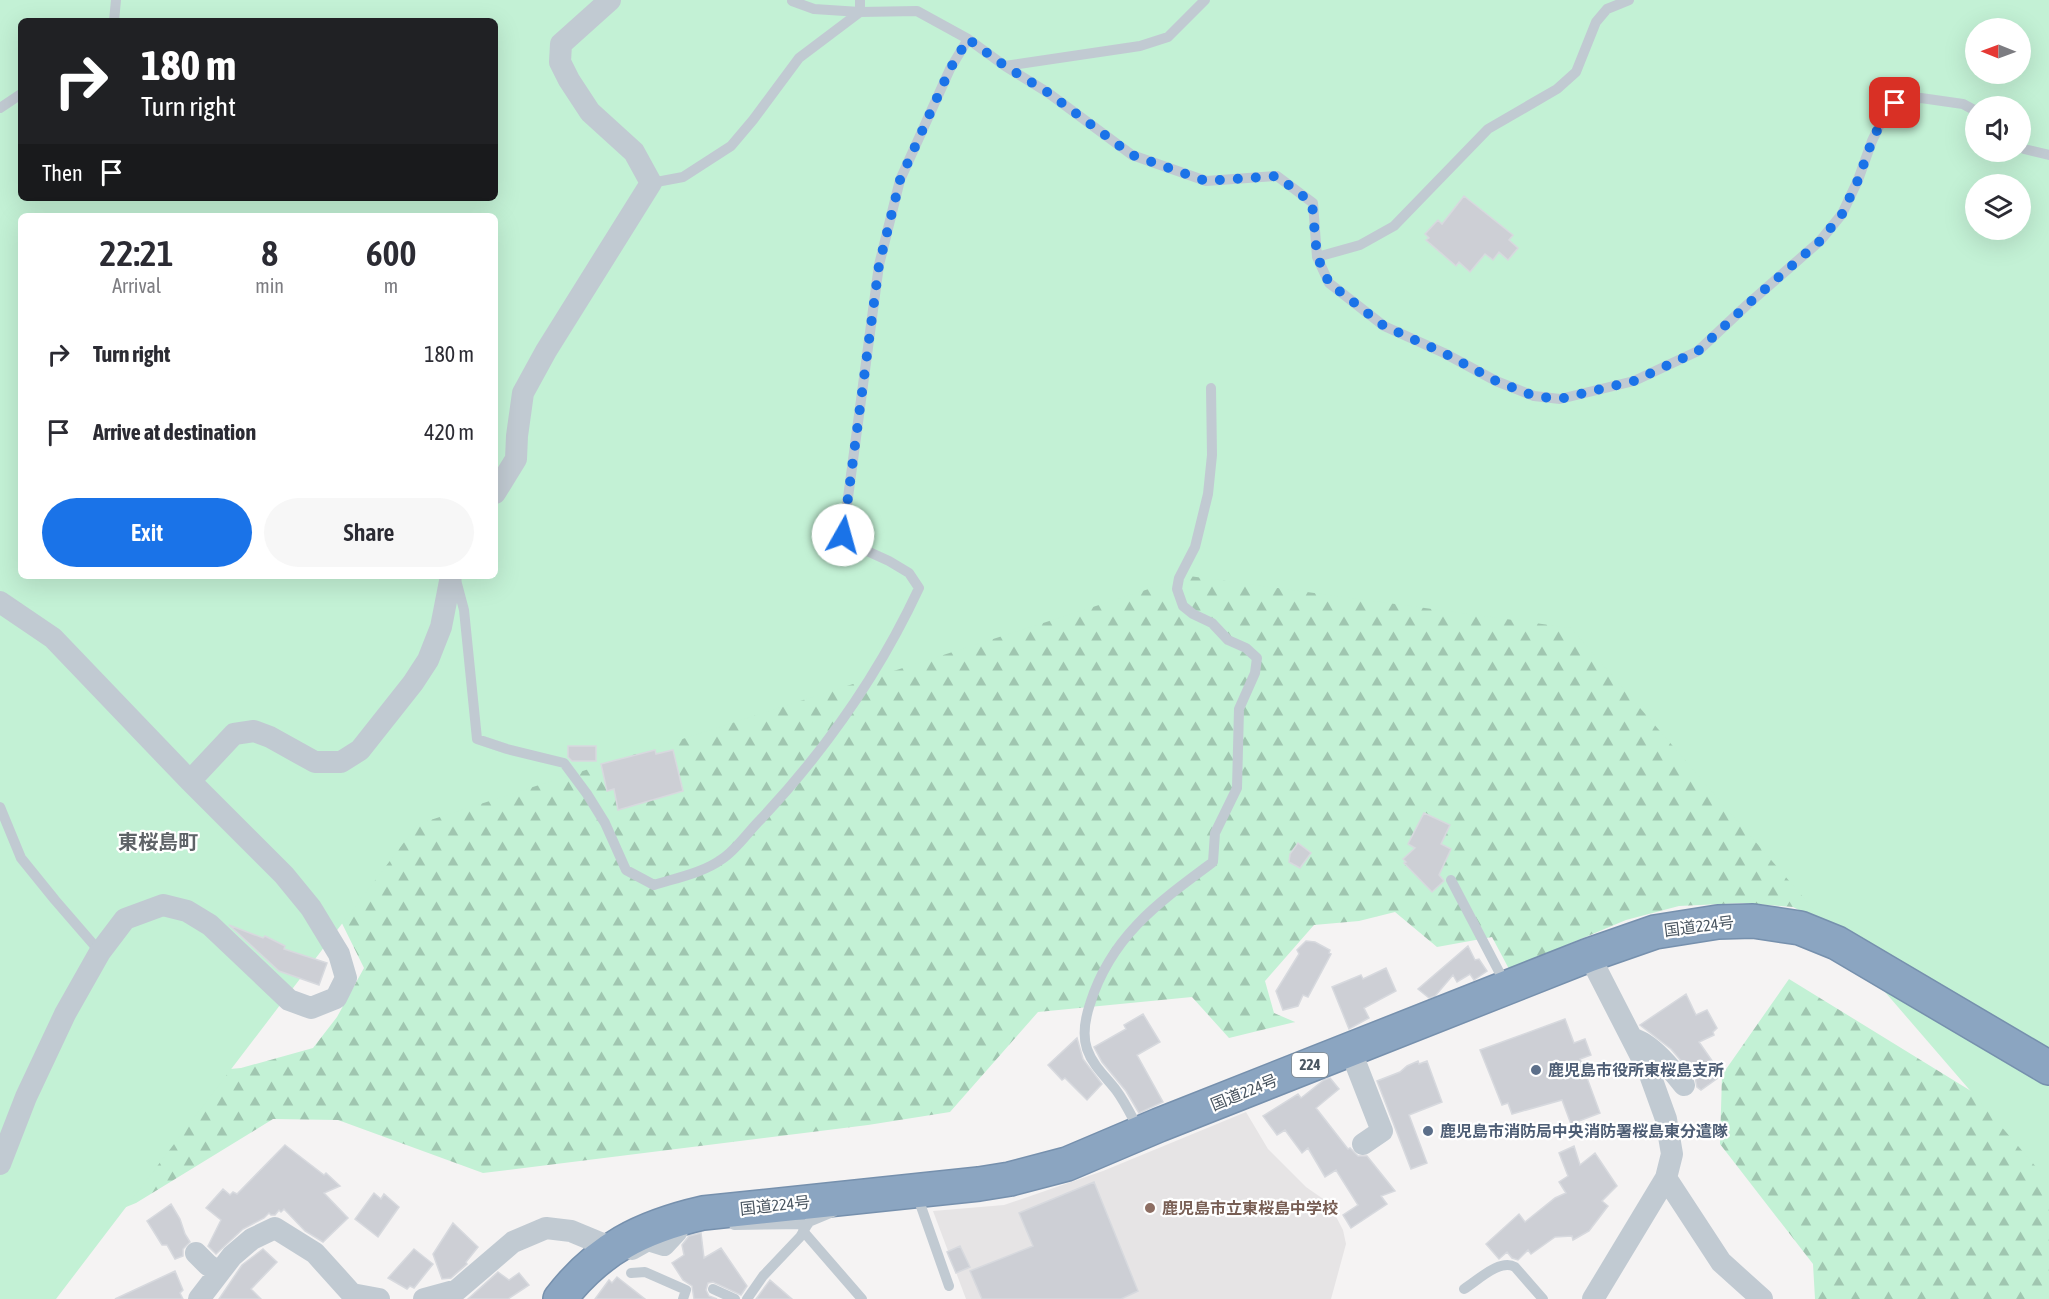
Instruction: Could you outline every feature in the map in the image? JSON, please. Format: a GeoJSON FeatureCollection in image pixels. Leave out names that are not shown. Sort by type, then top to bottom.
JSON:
{"type":"FeatureCollection","features":[{"type":"Feature","properties":{"kind":"highway","name":"国道224号"},"geometry":{"type":"LineString","coordinates":[[560,1299],[574,1281],[612,1262],[646,1229],[671,1220],[694,1231],[859,1196],[916,1192],[1010,1179],[1067,1164],[1141,1132],[1589,955],[1655,932],[1718,922],[1753,921],[1800,928],[1837,943],[2049,1068]]}},
{"type":"Feature","properties":{"kind":"street"},"geometry":{"type":"LineString","coordinates":[[498,488],[516,459],[523,393],[546,351],[651,183],[634,152],[590,112],[569,80],[561,62],[561,44],[610,0]]}},
{"type":"Feature","properties":{"kind":"street"},"geometry":{"type":"LineString","coordinates":[[190,781],[234,734],[254,731],[270,737],[315,762],[341,762],[360,750],[413,683],[428,660],[441,627],[452,579]]}},
{"type":"Feature","properties":{"kind":"street"},"geometry":{"type":"LineString","coordinates":[[0,602],[53,638],[284,875],[311,908],[339,954],[345,978],[336,998],[311,1008],[289,1000],[210,925],[187,911],[163,905],[125,920],[100,952],[65,1014],[26,1097],[0,1164]]}},
{"type":"Feature","properties":{"kind":"street"},"geometry":{"type":"LineString","coordinates":[[1589,955],[1648,1072],[1666,1119],[1672,1154],[1666,1178],[1593,1299]]}},
{"type":"Feature","properties":{"kind":"street"},"geometry":{"type":"LineString","coordinates":[[1631,1038],[1640,1040],[1670,1067],[1684,1085]]}},
{"type":"Feature","properties":{"kind":"street"},"geometry":{"type":"LineString","coordinates":[[1350,1050],[1382,1131],[1363,1144]]}},
{"type":"Feature","properties":{"kind":"street"},"geometry":{"type":"LineString","coordinates":[[1666,1178],[1721,1262],[1762,1299]]}},
{"type":"Feature","properties":{"kind":"street"},"geometry":{"type":"LineString","coordinates":[[424,1299],[457,1290],[513,1242],[546,1227],[571,1232],[615,1264],[634,1247],[648,1240],[694,1231]]}},
{"type":"Feature","properties":{"kind":"street"},"geometry":{"type":"LineString","coordinates":[[199,1299],[231,1256],[252,1239],[275,1228],[315,1253],[352,1294],[379,1299]]}},
{"type":"Feature","properties":{"kind":"street"},"geometry":{"type":"LineString","coordinates":[[196,1253],[219,1272]]}},
{"type":"Feature","properties":{"kind":"lane"},"geometry":{"type":"LineString","coordinates":[[114,18],[116,0]]}},
{"type":"Feature","properties":{"kind":"lane"},"geometry":{"type":"LineString","coordinates":[[860,0],[860,12]]}},
{"type":"Feature","properties":{"kind":"lane"},"geometry":{"type":"LineString","coordinates":[[1005,66],[1140,46],[1168,38],[1205,0]]}},
{"type":"Feature","properties":{"kind":"lane"},"geometry":{"type":"LineString","coordinates":[[1317,256],[1360,244],[1394,226],[1488,129],[1557,90],[1575,72],[1596,22],[1607,9],[1629,0]]}},
{"type":"Feature","properties":{"kind":"lane"},"geometry":{"type":"LineString","coordinates":[[792,1],[814,9],[860,12],[917,11],[968,39],[1005,66],[1047,92],[1132,155],[1206,181],[1277,176],[1312,203],[1317,256],[1329,283],[1384,326],[1444,353],[1496,381],[1534,396],[1560,399],[1634,381],[1698,351],[1820,241],[1842,214],[1880,124],[1895,103],[1921,98],[1965,105]]}},
{"type":"Feature","properties":{"kind":"lane"},"geometry":{"type":"LineString","coordinates":[[651,183],[683,177],[731,146],[799,58],[860,12]]}},
{"type":"Feature","properties":{"kind":"lane"},"geometry":{"type":"LineString","coordinates":[[454,579],[464,610],[477,739],[564,764],[605,823],[626,870],[654,885],[697,872],[722,859],[828,742],[897,636],[919,588],[909,573],[867,551],[843,535],[879,265],[897,191],[950,69],[968,39]]}},
{"type":"Feature","properties":{"kind":"lane"},"geometry":{"type":"LineString","coordinates":[[0,108],[18,96]]}},
{"type":"Feature","properties":{"kind":"lane"},"geometry":{"type":"LineString","coordinates":[[2031,150],[2049,155]]}},
{"type":"Feature","properties":{"kind":"lane"},"geometry":{"type":"LineString","coordinates":[[1141,1132],[1117,1091],[1097,1068],[1087,1049],[1084,1026],[1087,1012],[1108,961],[1132,928],[1164,898],[1213,862],[1215,832],[1238,788],[1239,709],[1255,674],[1257,658],[1246,648],[1228,640],[1212,623],[1193,614],[1183,606],[1177,590],[1179,578],[1195,547],[1208,494],[1212,455],[1211,388]]}},
{"type":"Feature","properties":{"kind":"lane"},"geometry":{"type":"LineString","coordinates":[[0,807],[21,858],[100,952]]}},
{"type":"Feature","properties":{"kind":"lane"},"geometry":{"type":"LineString","coordinates":[[1451,880],[1508,987]]}},
{"type":"Feature","properties":{"kind":"lane"},"geometry":{"type":"LineString","coordinates":[[916,1192],[950,1286]]}},
{"type":"Feature","properties":{"kind":"lane"},"geometry":{"type":"LineString","coordinates":[[747,1299],[763,1276],[809,1222],[840,1209],[859,1196]]}},
{"type":"Feature","properties":{"kind":"lane"},"geometry":{"type":"LineString","coordinates":[[694,1231],[806,1228]]}},
{"type":"Feature","properties":{"kind":"lane"},"geometry":{"type":"LineString","coordinates":[[806,1228],[862,1299]]}},
{"type":"Feature","properties":{"kind":"lane"},"geometry":{"type":"LineString","coordinates":[[612,1262],[645,1272],[687,1290],[683,1299]]}},
{"type":"Feature","properties":{"kind":"lane"},"geometry":{"type":"LineString","coordinates":[[1464,1289],[1500,1266],[1511,1264],[1543,1299]]}},
{"type":"Feature","properties":{"kind":"lane"},"geometry":{"type":"LineString","coordinates":[[713,1289],[735,1299]]}},
{"type":"Feature","properties":{"kind":"shaded area","name":"鹿児島市立東桜島中学校"},"geometry":{"type":"Polygon","coordinates":[[[1246,1112],[1268,1149],[1306,1187],[1329,1203],[1343,1230],[1346,1244],[1331,1299],[966,1299],[933,1211],[1004,1205],[1103,1171],[1246,1112]]]}},
{"type":"Feature","properties":{"kind":"green space"},"geometry":{"type":"Polygon","coordinates":[[[0,0],[2049,0],[2049,1004],[1859,941],[1793,907],[1743,903],[1679,906],[1626,920],[1509,969],[1492,937],[1437,947],[1395,912],[1359,921],[1314,925],[1265,981],[1274,1013],[1295,1022],[1229,1038],[1192,997],[1038,1012],[950,1112],[868,1125],[483,1173],[338,1120],[273,1119],[136,1203],[79,1226],[112,1080],[241,1068],[313,1048],[337,1017],[364,968],[329,897],[0,599],[0,0]]]}},
{"type":"Feature","properties":{"kind":"green space"},"geometry":{"type":"Polygon","coordinates":[[[0,0],[2049,0],[2049,1182],[1571,628],[1189,576],[418,824],[56,1299],[0,1299],[0,0]]]}},
{"type":"Feature","properties":{"kind":"green space"},"geometry":{"type":"Polygon","coordinates":[[[1789,979],[2049,1139],[2049,1299],[1815,1299],[1813,1264],[1720,1144],[1722,1075],[1789,979]]]}},
{"type":"Feature","properties":{"kind":"building"},"geometry":{"type":"Polygon","coordinates":[[[1464,196],[1513,235],[1509,240],[1518,248],[1508,260],[1499,252],[1493,260],[1485,254],[1470,272],[1459,262],[1456,266],[1426,240],[1429,238],[1425,234],[1438,220],[1442,224],[1464,196]]]}},
{"type":"Feature","properties":{"kind":"building"},"geometry":{"type":"Polygon","coordinates":[[[568,746],[596,746],[596,761],[572,761],[568,757],[568,746]]]}},
{"type":"Feature","properties":{"kind":"building"},"geometry":{"type":"Polygon","coordinates":[[[655,750],[656,754],[673,750],[683,791],[618,810],[614,789],[607,791],[601,764],[655,750]]]}},
{"type":"Feature","properties":{"kind":"building"},"geometry":{"type":"Polygon","coordinates":[[[1424,813],[1450,825],[1441,844],[1451,849],[1439,875],[1444,881],[1432,892],[1404,863],[1406,862],[1403,859],[1415,848],[1408,844],[1424,813]]]}},
{"type":"Feature","properties":{"kind":"building"},"geometry":{"type":"Polygon","coordinates":[[[1298,843],[1311,853],[1300,868],[1289,862],[1290,854],[1298,843]]]}},
{"type":"Feature","properties":{"kind":"building"},"geometry":{"type":"Polygon","coordinates":[[[229,925],[263,938],[265,936],[285,946],[284,949],[327,963],[319,985],[279,971],[229,925]]]}},
{"type":"Feature","properties":{"kind":"building"},"geometry":{"type":"Polygon","coordinates":[[[1306,941],[1315,942],[1330,950],[1331,954],[1308,997],[1303,995],[1298,1006],[1283,1010],[1276,991],[1299,954],[1297,950],[1306,941]]]}},
{"type":"Feature","properties":{"kind":"building"},"geometry":{"type":"Polygon","coordinates":[[[1468,946],[1475,960],[1479,959],[1487,971],[1474,980],[1470,974],[1457,982],[1453,975],[1435,996],[1429,998],[1418,989],[1468,946]]]}},
{"type":"Feature","properties":{"kind":"building"},"geometry":{"type":"Polygon","coordinates":[[[1386,968],[1396,991],[1364,1008],[1369,1018],[1349,1029],[1332,987],[1361,975],[1363,979],[1386,968]]]}},
{"type":"Feature","properties":{"kind":"building"},"geometry":{"type":"Polygon","coordinates":[[[1686,994],[1696,1015],[1707,1010],[1717,1028],[1713,1032],[1714,1035],[1699,1042],[1722,1075],[1701,1090],[1697,1087],[1695,1077],[1671,1049],[1640,1025],[1686,994]]]}},
{"type":"Feature","properties":{"kind":"building"},"geometry":{"type":"Polygon","coordinates":[[[1143,1014],[1160,1042],[1137,1055],[1163,1102],[1139,1113],[1126,1091],[1102,1062],[1094,1047],[1126,1029],[1124,1025],[1143,1014]]]}},
{"type":"Feature","properties":{"kind":"building","name":"鹿児島市役所東桜島支所"},"geometry":{"type":"Polygon","coordinates":[[[1565,1019],[1574,1043],[1585,1039],[1591,1055],[1580,1059],[1600,1113],[1571,1124],[1562,1100],[1512,1114],[1508,1103],[1502,1105],[1480,1050],[1565,1019]]]}},
{"type":"Feature","properties":{"kind":"building"},"geometry":{"type":"Polygon","coordinates":[[[1077,1038],[1083,1059],[1102,1084],[1087,1100],[1065,1078],[1062,1080],[1048,1065],[1077,1038]]]}},
{"type":"Feature","properties":{"kind":"building"},"geometry":{"type":"Polygon","coordinates":[[[1418,1061],[1419,1064],[1427,1061],[1442,1102],[1409,1115],[1427,1163],[1411,1169],[1377,1081],[1400,1072],[1418,1061]]]}},
{"type":"Feature","properties":{"kind":"building"},"geometry":{"type":"Polygon","coordinates":[[[1330,1078],[1339,1089],[1316,1108],[1348,1149],[1350,1148],[1358,1156],[1367,1156],[1395,1191],[1381,1196],[1387,1204],[1351,1228],[1343,1215],[1358,1205],[1336,1170],[1325,1177],[1308,1148],[1302,1153],[1285,1130],[1277,1135],[1263,1116],[1298,1094],[1301,1098],[1330,1078]]]}},
{"type":"Feature","properties":{"kind":"building"},"geometry":{"type":"Polygon","coordinates":[[[285,1145],[324,1175],[326,1173],[340,1186],[324,1193],[348,1218],[323,1242],[305,1231],[284,1209],[281,1212],[279,1210],[275,1215],[269,1213],[243,1229],[216,1254],[208,1246],[221,1220],[206,1208],[223,1189],[230,1195],[233,1192],[237,1194],[285,1145]]]}},
{"type":"Feature","properties":{"kind":"building"},"geometry":{"type":"Polygon","coordinates":[[[1574,1146],[1580,1165],[1595,1153],[1617,1186],[1602,1201],[1608,1206],[1589,1231],[1573,1240],[1572,1236],[1555,1237],[1531,1254],[1528,1250],[1518,1260],[1512,1258],[1507,1252],[1499,1259],[1486,1244],[1519,1214],[1525,1222],[1555,1198],[1566,1193],[1559,1182],[1568,1176],[1559,1153],[1574,1146]]]}},
{"type":"Feature","properties":{"kind":"building"},"geometry":{"type":"Polygon","coordinates":[[[1094,1182],[1138,1291],[1121,1299],[982,1299],[970,1271],[1033,1246],[1019,1213],[1094,1182]]]}},
{"type":"Feature","properties":{"kind":"building"},"geometry":{"type":"Polygon","coordinates":[[[374,1193],[381,1199],[384,1194],[399,1207],[378,1237],[355,1219],[374,1193]]]}},
{"type":"Feature","properties":{"kind":"building"},"geometry":{"type":"Polygon","coordinates":[[[171,1204],[190,1242],[183,1249],[183,1256],[175,1259],[167,1245],[162,1245],[147,1221],[171,1204]]]}},
{"type":"Feature","properties":{"kind":"building"},"geometry":{"type":"Polygon","coordinates":[[[453,1223],[478,1247],[466,1262],[467,1264],[451,1278],[442,1279],[433,1254],[453,1223]]]}},
{"type":"Feature","properties":{"kind":"building"},"geometry":{"type":"Polygon","coordinates":[[[701,1233],[704,1258],[721,1248],[747,1286],[741,1295],[713,1282],[708,1283],[706,1290],[709,1296],[717,1299],[694,1299],[692,1286],[683,1280],[672,1263],[684,1255],[682,1245],[689,1236],[701,1233]]]}},
{"type":"Feature","properties":{"kind":"building"},"geometry":{"type":"Polygon","coordinates":[[[960,1246],[970,1267],[956,1273],[947,1252],[960,1246]]]}},
{"type":"Feature","properties":{"kind":"building"},"geometry":{"type":"Polygon","coordinates":[[[263,1249],[277,1262],[251,1289],[261,1299],[219,1299],[242,1265],[263,1249]]]}},
{"type":"Feature","properties":{"kind":"building"},"geometry":{"type":"Polygon","coordinates":[[[414,1249],[433,1264],[414,1288],[410,1286],[407,1289],[388,1278],[414,1249]]]}},
{"type":"Feature","properties":{"kind":"building"},"geometry":{"type":"Polygon","coordinates":[[[175,1271],[183,1290],[180,1293],[183,1299],[115,1299],[175,1271]]]}},
{"type":"Feature","properties":{"kind":"building"},"geometry":{"type":"Polygon","coordinates":[[[498,1272],[509,1280],[519,1273],[529,1285],[508,1299],[468,1299],[498,1272]]]}},
{"type":"Feature","properties":{"kind":"building"},"geometry":{"type":"Polygon","coordinates":[[[617,1277],[645,1299],[595,1299],[609,1280],[612,1283],[617,1277]]]}},
{"type":"Feature","properties":{"kind":"building"},"geometry":{"type":"Polygon","coordinates":[[[770,1280],[792,1299],[756,1299],[770,1280]]]}},
{"type":"Feature","properties":{"kind":"place","name":"鹿児島市役所東桜島支所"},"geometry":{"type":"Point","coordinates":[1536,1070]}},
{"type":"Feature","properties":{"kind":"place","name":"鹿児島市消防局中央消防署桜島東分遣隊"},"geometry":{"type":"Point","coordinates":[1428,1131]}},
{"type":"Feature","properties":{"kind":"place","name":"鹿児島市立東桜島中学校"},"geometry":{"type":"Point","coordinates":[1150,1208]}},
{"type":"Feature","properties":{"kind":"district","name":"東桜島町"},"geometry":{"type":"Point","coordinates":[158,842]}},
{"type":"Feature","properties":{"kind":"route"},"geometry":{"type":"LineString","coordinates":[[843,535],[879,265],[900,180],[950,69],[968,39],[1005,66],[1047,92],[1132,155],[1206,181],[1277,176],[1312,203],[1316,226],[1317,256],[1329,283],[1384,326],[1444,353],[1496,381],[1534,396],[1560,399],[1634,381],[1698,351],[1820,241],[1842,214],[1858,180],[1872,141],[1884,116],[1895,103]]}}]}
